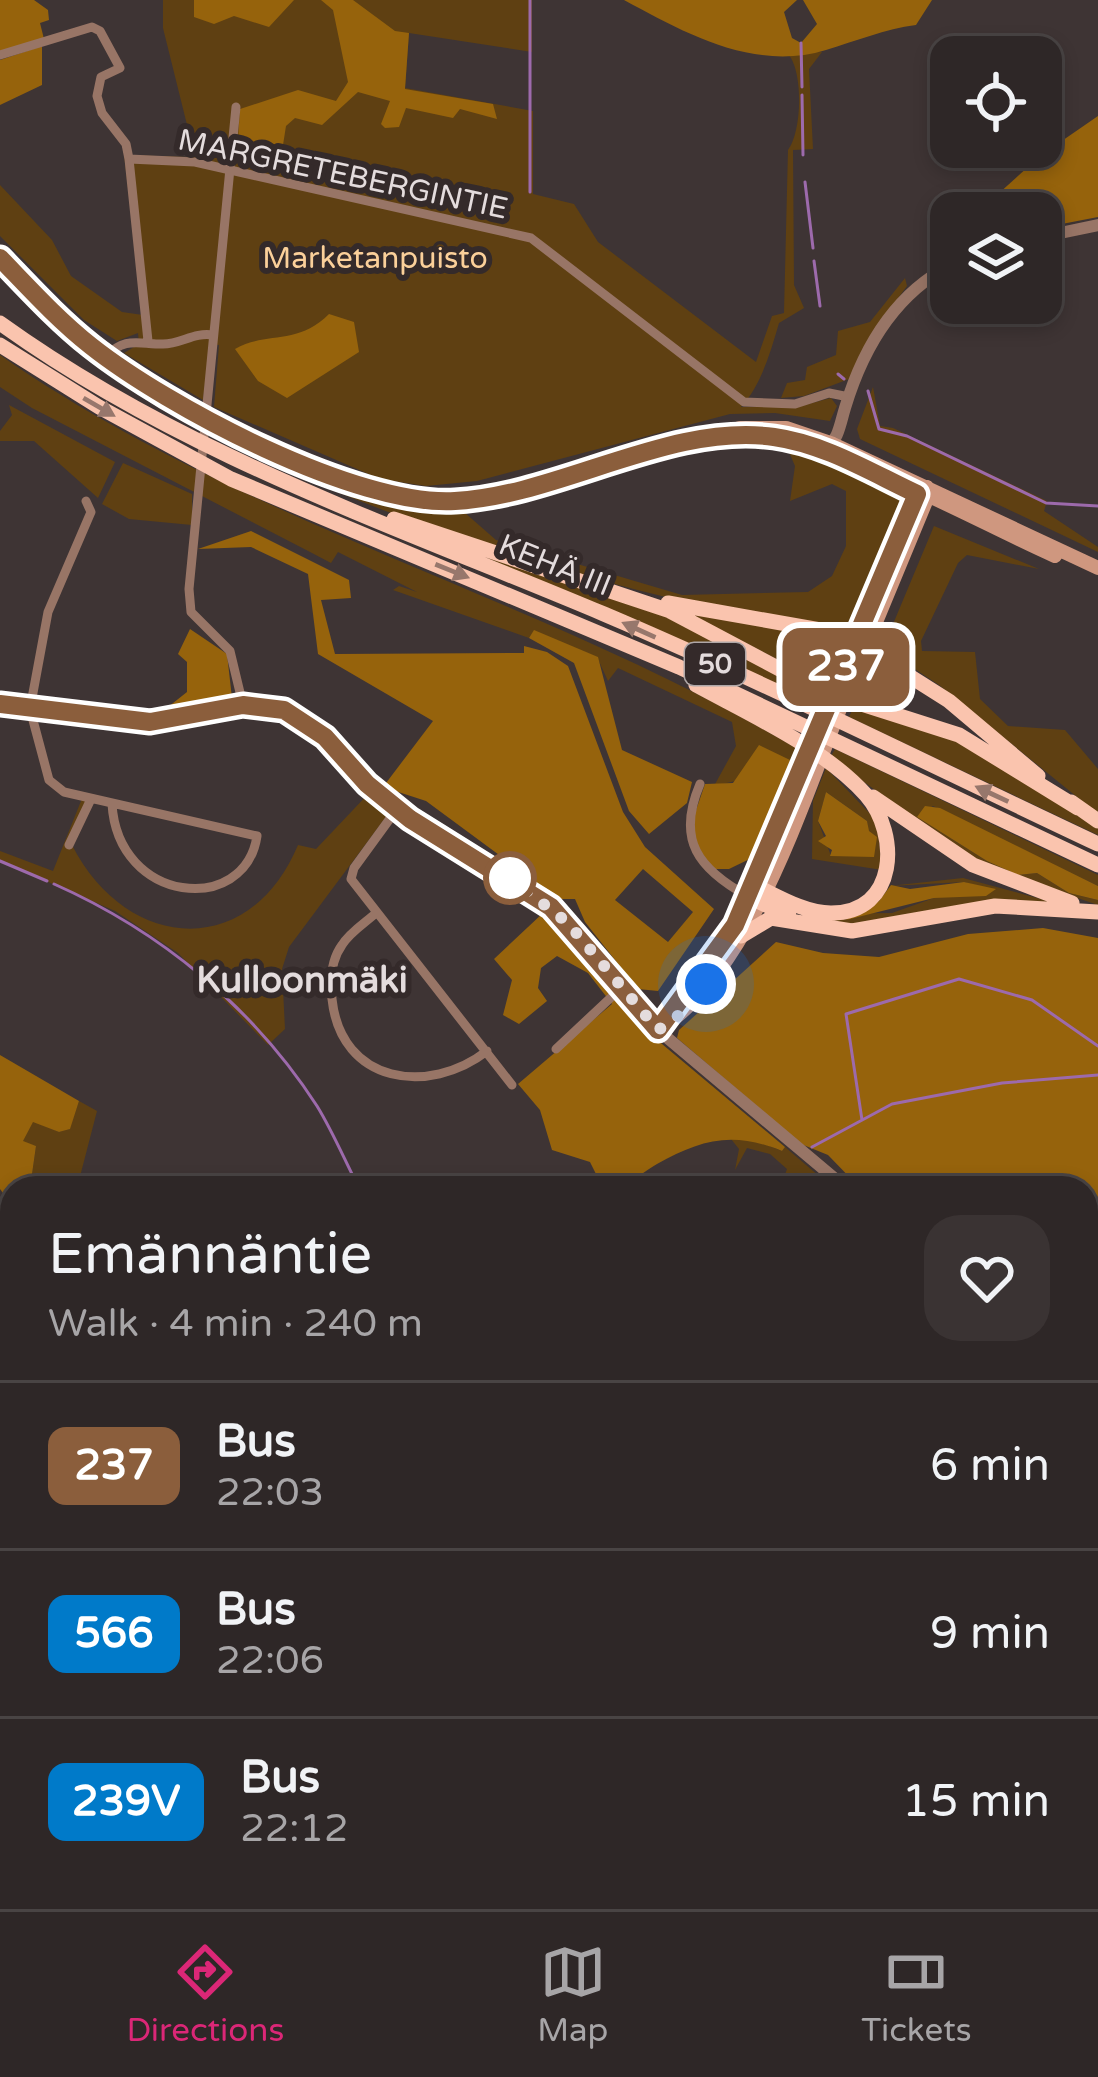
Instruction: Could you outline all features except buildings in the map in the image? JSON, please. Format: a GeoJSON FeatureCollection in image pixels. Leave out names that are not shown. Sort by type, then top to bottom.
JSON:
{"type":"FeatureCollection","features":[{"type":"Feature","properties":{"kind":"highway","name":"KEHÄ III"},"geometry":{"type":"LineString","coordinates":[[0,323],[180,433],[325,500],[605,615],[1098,844]]}},
{"type":"Feature","properties":{"kind":"highway","name":"KEHÄ III"},"geometry":{"type":"LineString","coordinates":[[0,345],[99,407],[231,479],[638,649],[1098,865]]}},
{"type":"Feature","properties":{"kind":"highway"},"geometry":{"type":"LineString","coordinates":[[325,500],[355,505],[608,588],[714,631],[821,691],[959,735],[1098,820]]}},
{"type":"Feature","properties":{"kind":"highway"},"geometry":{"type":"LineString","coordinates":[[608,588],[718,614],[813,626],[862,643],[949,701],[1078,808]]}},
{"type":"Feature","properties":{"kind":"highway"},"geometry":{"type":"LineString","coordinates":[[638,649],[851,780],[912,827],[984,871],[1098,911]]}},
{"type":"Feature","properties":{"kind":"highway"},"geometry":{"type":"LineString","coordinates":[[756,893],[835,913],[856,908],[879,887],[890,857],[883,821],[851,780]]}},
{"type":"Feature","properties":{"kind":"highway"},"geometry":{"type":"LineString","coordinates":[[756,893],[807,924]]}},
{"type":"Feature","properties":{"kind":"highway"},"geometry":{"type":"LineString","coordinates":[[741,936],[771,918],[865,930],[1009,906],[1098,911]]}},
{"type":"Feature","properties":{"kind":"main road"},"geometry":{"type":"LineString","coordinates":[[0,258],[105,356],[289,457],[364,489],[411,501],[482,498],[712,438],[774,437],[828,445],[1098,572]]}},
{"type":"Feature","properties":{"kind":"main road"},"geometry":{"type":"LineString","coordinates":[[658,1030],[674,1020],[741,936],[924,494]]}},
{"type":"Feature","properties":{"kind":"main road"},"geometry":{"type":"LineString","coordinates":[[658,1030],[666,1012],[712,962],[756,893]]}},
{"type":"Feature","properties":{"kind":"street"},"geometry":{"type":"LineString","coordinates":[[0,55],[92,27],[100,31],[120,68],[101,77],[97,96],[129,159],[148,341]]}},
{"type":"Feature","properties":{"kind":"street"},"geometry":{"type":"LineString","coordinates":[[236,107],[191,612],[230,651],[243,705]]}},
{"type":"Feature","properties":{"kind":"street","name":"MARGRETEBERGINTIE"},"geometry":{"type":"LineString","coordinates":[[129,159],[195,162],[532,238],[745,402],[794,404],[836,393],[847,402]]}},
{"type":"Feature","properties":{"kind":"street"},"geometry":{"type":"LineString","coordinates":[[1062,233],[1098,225]]}},
{"type":"Feature","properties":{"kind":"street"},"geometry":{"type":"LineString","coordinates":[[828,445],[895,308],[930,281]]}},
{"type":"Feature","properties":{"kind":"street"},"geometry":{"type":"LineString","coordinates":[[105,356],[121,343],[167,345],[190,335],[213,335]]}},
{"type":"Feature","properties":{"kind":"street"},"geometry":{"type":"LineString","coordinates":[[86,501],[91,512],[48,612],[30,709],[49,780],[58,790],[91,799],[256,836],[241,872],[204,887],[173,885],[128,860],[116,837],[112,804]]}},
{"type":"Feature","properties":{"kind":"street"},"geometry":{"type":"LineString","coordinates":[[0,704],[150,722],[243,705],[272,706],[297,716],[397,809],[538,896],[580,937],[658,1030],[832,1176]]}},
{"type":"Feature","properties":{"kind":"street"},"geometry":{"type":"LineString","coordinates":[[700,784],[688,838],[703,867],[756,893]]}},
{"type":"Feature","properties":{"kind":"street"},"geometry":{"type":"LineString","coordinates":[[69,845],[91,799]]}},
{"type":"Feature","properties":{"kind":"street"},"geometry":{"type":"LineString","coordinates":[[397,809],[351,875],[512,1085]]}},
{"type":"Feature","properties":{"kind":"street"},"geometry":{"type":"LineString","coordinates":[[376,913],[341,945],[331,976],[337,1023],[355,1054],[390,1076],[408,1080],[444,1076],[488,1052]]}},
{"type":"Feature","properties":{"kind":"street"},"geometry":{"type":"LineString","coordinates":[[556,1049],[620,989]]}},
{"type":"Feature","properties":{"kind":"green space","name":"Marketanpuisto"},"geometry":{"type":"Polygon","coordinates":[[[163,0],[532,0],[532,52],[409,33],[405,88],[533,111],[533,194],[574,204],[598,242],[756,362],[772,316],[784,313],[788,150],[799,101],[796,72],[787,53],[822,52],[809,69],[813,149],[793,150],[794,285],[804,308],[779,323],[759,379],[741,407],[797,407],[831,398],[837,406],[830,421],[775,413],[730,414],[477,481],[426,486],[380,479],[214,407],[219,345],[210,344],[203,400],[124,353],[139,344],[138,333],[117,341],[84,320],[0,236],[0,185],[52,240],[71,276],[122,312],[143,315],[124,155],[189,157],[194,153],[163,28],[163,0]]]}},
{"type":"Feature","properties":{"kind":"green space"},"geometry":{"type":"Polygon","coordinates":[[[905,278],[907,286],[872,333],[849,379],[804,396],[781,398],[787,383],[805,380],[807,367],[836,355],[838,331],[870,322],[905,278]]]}},
{"type":"Feature","properties":{"kind":"green space"},"geometry":{"type":"Polygon","coordinates":[[[0,355],[95,415],[194,468],[606,650],[806,754],[768,833],[787,769],[714,786],[736,746],[732,722],[618,668],[608,681],[597,657],[534,631],[529,638],[393,590],[399,586],[417,592],[338,552],[331,563],[32,408],[0,387],[0,355]]]}},
{"type":"Feature","properties":{"kind":"green space"},"geometry":{"type":"Polygon","coordinates":[[[873,387],[880,426],[1047,501],[1044,511],[1098,547],[1098,552],[860,439],[857,429],[873,387]]]}},
{"type":"Feature","properties":{"kind":"green space"},"geometry":{"type":"Polygon","coordinates":[[[9,405],[115,462],[98,498],[34,441],[0,441],[0,431],[12,415],[9,405]]]}},
{"type":"Feature","properties":{"kind":"green space"},"geometry":{"type":"Polygon","coordinates":[[[214,425],[364,496],[456,505],[496,540],[682,595],[808,592],[832,576],[846,546],[846,491],[832,484],[790,501],[795,466],[789,452],[718,441],[768,443],[813,454],[903,491],[907,502],[858,618],[846,628],[682,601],[502,551],[326,488],[213,437],[214,425]]]}},
{"type":"Feature","properties":{"kind":"green space"},"geometry":{"type":"Polygon","coordinates":[[[123,463],[192,494],[192,525],[129,519],[102,504],[123,463]]]}},
{"type":"Feature","properties":{"kind":"green space"},"geometry":{"type":"Polygon","coordinates":[[[934,526],[1039,569],[967,555],[958,563],[921,641],[922,651],[975,652],[980,699],[1008,726],[1065,730],[1098,769],[1098,814],[939,685],[883,648],[934,526]]]}},
{"type":"Feature","properties":{"kind":"green space"},"geometry":{"type":"Polygon","coordinates":[[[455,544],[640,604],[829,697],[825,706],[455,544]]]}},
{"type":"Feature","properties":{"kind":"green space"},"geometry":{"type":"Polygon","coordinates":[[[690,614],[835,636],[849,645],[841,670],[832,669],[830,676],[837,680],[832,688],[690,614]]]}},
{"type":"Feature","properties":{"kind":"green space"},"geometry":{"type":"Polygon","coordinates":[[[854,706],[949,735],[1098,828],[1098,835],[849,717],[854,706]]]}},
{"type":"Feature","properties":{"kind":"green space"},"geometry":{"type":"Polygon","coordinates":[[[835,749],[1098,875],[1098,886],[933,806],[917,817],[987,861],[1018,875],[1037,873],[1069,893],[1098,900],[1098,905],[981,865],[830,758],[835,749]]]}},
{"type":"Feature","properties":{"kind":"green space"},"geometry":{"type":"Polygon","coordinates":[[[826,768],[877,821],[882,870],[812,859],[813,801],[826,768]],[[826,792],[818,821],[831,856],[868,831],[867,821],[826,792]]]}},
{"type":"Feature","properties":{"kind":"green space"},"geometry":{"type":"Polygon","coordinates":[[[370,792],[391,810],[289,947],[282,969],[285,1029],[268,1045],[178,953],[115,911],[0,861],[0,851],[53,871],[83,796],[91,799],[72,845],[95,880],[123,906],[154,922],[187,929],[219,924],[250,909],[276,883],[298,845],[316,849],[370,792]]]}},
{"type":"Feature","properties":{"kind":"green space"},"geometry":{"type":"Polygon","coordinates":[[[963,878],[1052,902],[868,923],[838,923],[807,914],[892,913],[934,898],[992,890],[964,882],[889,886],[963,878]]]}},
{"type":"Feature","properties":{"kind":"green space"},"geometry":{"type":"Polygon","coordinates":[[[79,1101],[97,1111],[80,1176],[32,1176],[36,1146],[22,1142],[33,1121],[59,1132],[69,1129],[79,1101]]]}},
{"type":"Feature","properties":{"kind":"green space"},"geometry":{"type":"Polygon","coordinates":[[[731,1139],[752,1139],[782,1151],[785,1147],[819,1176],[784,1176],[787,1169],[770,1154],[747,1148],[735,1170],[739,1149],[731,1139]]]}},
{"type":"Feature","properties":{"kind":"shaded area"},"geometry":{"type":"Polygon","coordinates":[[[0,0],[34,0],[48,10],[49,20],[40,23],[44,39],[0,51],[0,0]]]}},
{"type":"Feature","properties":{"kind":"shaded area"},"geometry":{"type":"Polygon","coordinates":[[[194,0],[294,0],[269,27],[234,16],[214,24],[194,17],[194,0]]]}},
{"type":"Feature","properties":{"kind":"shaded area"},"geometry":{"type":"Polygon","coordinates":[[[321,0],[353,0],[395,31],[409,33],[405,89],[493,104],[497,119],[460,109],[453,118],[406,108],[399,127],[385,128],[381,124],[390,101],[358,92],[322,125],[295,118],[286,126],[283,145],[238,140],[240,109],[298,90],[336,101],[348,82],[333,10],[321,0]]]}},
{"type":"Feature","properties":{"kind":"shaded area"},"geometry":{"type":"Polygon","coordinates":[[[624,0],[797,0],[784,12],[792,38],[801,43],[817,24],[803,0],[932,0],[916,25],[799,56],[773,56],[721,46],[624,0]]]}},
{"type":"Feature","properties":{"kind":"shaded area"},"geometry":{"type":"Polygon","coordinates":[[[42,46],[42,85],[0,105],[0,60],[42,46]]]}},
{"type":"Feature","properties":{"kind":"shaded area"},"geometry":{"type":"Polygon","coordinates":[[[1098,116],[1098,217],[1062,224],[1062,192],[1000,192],[1027,168],[1062,168],[1062,141],[1098,116]]]}},
{"type":"Feature","properties":{"kind":"shaded area"},"geometry":{"type":"Polygon","coordinates":[[[329,314],[354,322],[359,352],[287,398],[258,381],[235,349],[305,330],[329,314]]]}},
{"type":"Feature","properties":{"kind":"shaded area"},"geometry":{"type":"Polygon","coordinates":[[[251,531],[349,580],[351,598],[321,600],[335,654],[524,653],[524,646],[547,652],[568,666],[623,812],[645,847],[714,909],[658,991],[638,989],[585,922],[575,899],[559,899],[426,801],[383,787],[433,721],[318,654],[308,574],[251,547],[198,549],[251,531]],[[643,869],[615,900],[668,942],[693,912],[643,869]]]}},
{"type":"Feature","properties":{"kind":"shaded area"},"geometry":{"type":"Polygon","coordinates":[[[190,629],[227,654],[232,698],[163,711],[187,692],[187,662],[178,654],[190,629]]]}},
{"type":"Feature","properties":{"kind":"shaded area"},"geometry":{"type":"Polygon","coordinates":[[[534,630],[598,657],[622,750],[692,782],[687,803],[649,834],[629,811],[574,663],[529,638],[534,630]]]}},
{"type":"Feature","properties":{"kind":"shaded area"},"geometry":{"type":"Polygon","coordinates":[[[759,745],[790,760],[764,852],[729,869],[713,869],[695,845],[694,816],[705,784],[733,783],[759,745]]]}},
{"type":"Feature","properties":{"kind":"shaded area"},"geometry":{"type":"Polygon","coordinates":[[[826,792],[867,821],[869,831],[877,837],[874,857],[830,856],[832,850],[818,841],[826,836],[818,821],[826,792]]]}},
{"type":"Feature","properties":{"kind":"shaded area"},"geometry":{"type":"Polygon","coordinates":[[[925,806],[940,808],[1098,886],[1098,900],[1069,893],[1037,873],[1018,875],[987,861],[917,817],[925,806]]]}},
{"type":"Feature","properties":{"kind":"shaded area"},"geometry":{"type":"Polygon","coordinates":[[[964,882],[996,889],[986,896],[934,898],[846,920],[879,901],[891,885],[910,889],[964,882]]]}},
{"type":"Feature","properties":{"kind":"shaded area"},"geometry":{"type":"Polygon","coordinates":[[[543,913],[569,933],[662,1044],[785,1147],[782,1151],[747,1141],[716,1141],[672,1156],[638,1176],[597,1176],[590,1162],[552,1150],[540,1110],[518,1084],[612,1004],[588,973],[557,956],[541,968],[538,988],[547,1001],[519,1024],[503,1015],[512,980],[494,959],[543,913]]]}},
{"type":"Feature","properties":{"kind":"shaded area"},"geometry":{"type":"Polygon","coordinates":[[[1043,928],[1098,938],[1098,1176],[848,1176],[828,1155],[801,1144],[677,1038],[679,1030],[776,942],[823,953],[879,957],[968,934],[1043,928]]]}},
{"type":"Feature","properties":{"kind":"shaded area"},"geometry":{"type":"Polygon","coordinates":[[[0,1055],[79,1101],[70,1129],[59,1132],[33,1122],[23,1141],[36,1146],[32,1176],[0,1176],[0,1055]]]}},
{"type":"Feature","properties":{"kind":"waterway"},"geometry":{"type":"LineString","coordinates":[[530,0],[530,192]]}},
{"type":"Feature","properties":{"kind":"waterway"},"geometry":{"type":"LineString","coordinates":[[801,43],[802,87]]}},
{"type":"Feature","properties":{"kind":"waterway"},"geometry":{"type":"LineString","coordinates":[[802,95],[803,155]]}},
{"type":"Feature","properties":{"kind":"waterway"},"geometry":{"type":"LineString","coordinates":[[805,182],[813,248]]}},
{"type":"Feature","properties":{"kind":"waterway"},"geometry":{"type":"LineString","coordinates":[[814,261],[820,306]]}},
{"type":"Feature","properties":{"kind":"waterway"},"geometry":{"type":"LineString","coordinates":[[838,374],[844,379]]}},
{"type":"Feature","properties":{"kind":"waterway"},"geometry":{"type":"LineString","coordinates":[[868,391],[879,429],[907,436],[1046,503],[1098,506]]}},
{"type":"Feature","properties":{"kind":"waterway"},"geometry":{"type":"LineString","coordinates":[[0,861],[47,881]]}},
{"type":"Feature","properties":{"kind":"waterway"},"geometry":{"type":"LineString","coordinates":[[54,884],[167,949],[234,1005],[292,1070],[317,1106],[353,1176]]}},
{"type":"Feature","properties":{"kind":"waterway"},"geometry":{"type":"LineString","coordinates":[[862,1120],[846,1014],[959,979],[1032,1000],[1098,1046]]}},
{"type":"Feature","properties":{"kind":"waterway"},"geometry":{"type":"LineString","coordinates":[[812,1147],[892,1104],[1002,1083],[1098,1075]]}},
{"type":"Feature","properties":{"kind":"bus line","name":"237"},"geometry":{"type":"LineString","coordinates":[[0,258],[77,334],[120,367],[289,457],[380,494],[411,501],[482,498],[712,438],[753,435],[825,451],[917,494],[804,771],[735,925],[712,962],[666,1012],[658,1030],[551,907],[423,829],[367,784],[325,737],[297,716],[272,706],[243,705],[150,722],[0,704]]}},
{"type":"Feature","properties":{"kind":"district","name":"Kulloonmäki"},"geometry":{"type":"Point","coordinates":[302,979]}},
{"type":"Feature","properties":{"kind":"route"},"geometry":{"type":"LineString","coordinates":[[510,878],[568,923],[658,1030],[674,1020],[706,984]]}}]}
